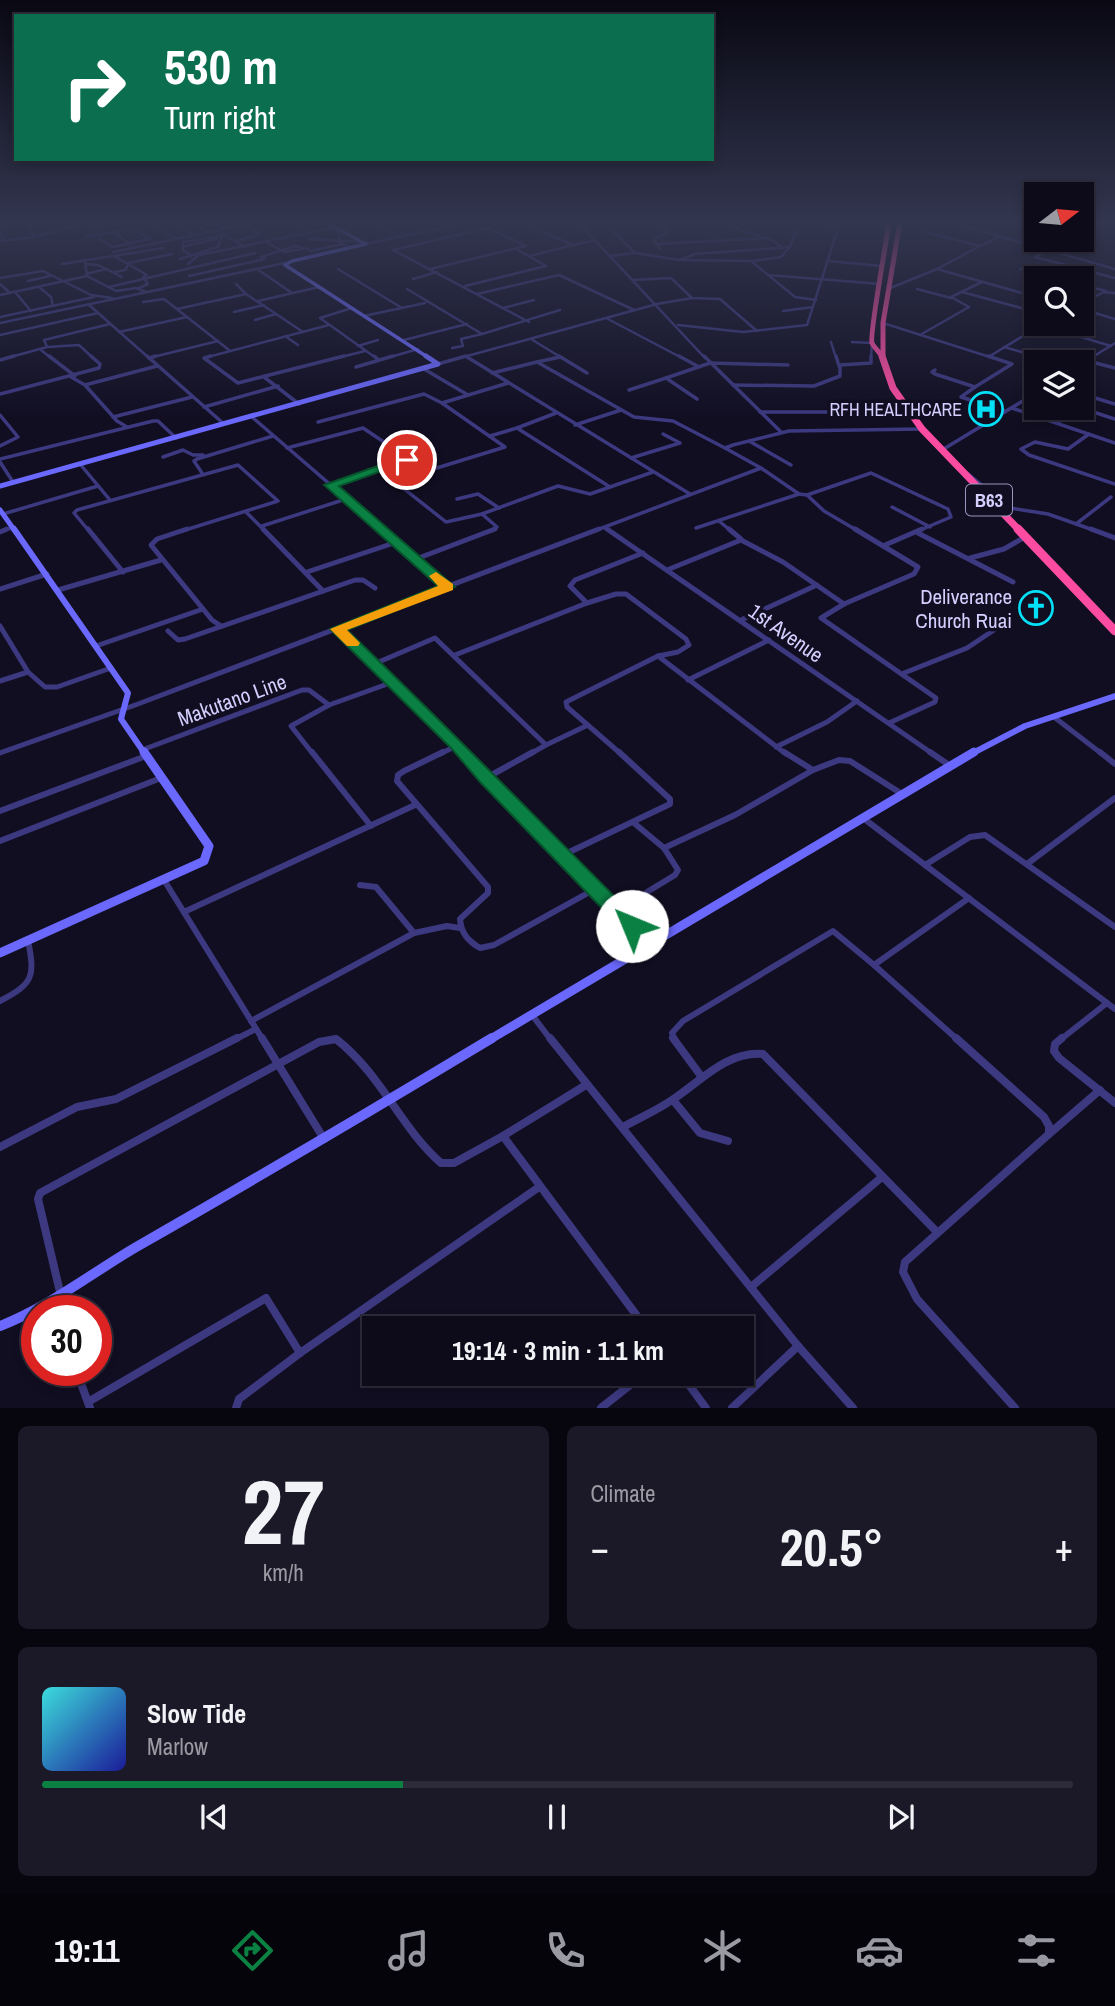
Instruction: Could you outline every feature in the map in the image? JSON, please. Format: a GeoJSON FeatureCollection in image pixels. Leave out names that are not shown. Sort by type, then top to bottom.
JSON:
{"type":"FeatureCollection","features":[{"type":"Feature","properties":{"kind":"highway"},"geometry":{"type":"LineString","coordinates":[[872,343],[871,332],[880,288]]}},
{"type":"Feature","properties":{"kind":"highway","name":"B63"},"geometry":{"type":"LineString","coordinates":[[888,289],[883,323],[883,356],[892,388],[922,429],[1113,626]]}},
{"type":"Feature","properties":{"kind":"highway"},"geometry":{"type":"LineString","coordinates":[[871,332],[883,332]]}},
{"type":"Feature","properties":{"kind":"highway","name":"B63"},"geometry":{"type":"LineString","coordinates":[[872,343],[883,356]]}},
{"type":"Feature","properties":{"kind":"street"},"geometry":{"type":"LineString","coordinates":[[5,288],[37,315]]}},
{"type":"Feature","properties":{"kind":"street"},"geometry":{"type":"LineString","coordinates":[[0,295],[36,288]]}},
{"type":"Feature","properties":{"kind":"street"},"geometry":{"type":"LineString","coordinates":[[40,288],[51,297],[53,306]]}},
{"type":"Feature","properties":{"kind":"street"},"geometry":{"type":"LineString","coordinates":[[79,288],[97,296],[115,299]]}},
{"type":"Feature","properties":{"kind":"street"},"geometry":{"type":"LineString","coordinates":[[112,288],[119,292],[136,288],[146,292]]}},
{"type":"Feature","properties":{"kind":"street"},"geometry":{"type":"LineString","coordinates":[[0,323],[166,288]]}},
{"type":"Feature","properties":{"kind":"street"},"geometry":{"type":"LineString","coordinates":[[240,288],[303,332]]}},
{"type":"Feature","properties":{"kind":"street"},"geometry":{"type":"LineString","coordinates":[[284,288],[292,293]]}},
{"type":"Feature","properties":{"kind":"street"},"geometry":{"type":"LineString","coordinates":[[258,300],[316,288]]}},
{"type":"Feature","properties":{"kind":"street"},"geometry":{"type":"LineString","coordinates":[[320,288],[438,364]]}},
{"type":"Feature","properties":{"kind":"street"},"geometry":{"type":"LineString","coordinates":[[368,288],[402,309]]}},
{"type":"Feature","properties":{"kind":"street"},"geometry":{"type":"LineString","coordinates":[[464,288],[529,322]]}},
{"type":"Feature","properties":{"kind":"street"},"geometry":{"type":"LineString","coordinates":[[477,294],[504,288]]}},
{"type":"Feature","properties":{"kind":"street"},"geometry":{"type":"LineString","coordinates":[[586,288],[634,310]]}},
{"type":"Feature","properties":{"kind":"street"},"geometry":{"type":"LineString","coordinates":[[641,288],[710,363],[781,432]]}},
{"type":"Feature","properties":{"kind":"street"},"geometry":{"type":"LineString","coordinates":[[681,288],[692,298]]}},
{"type":"Feature","properties":{"kind":"street"},"geometry":{"type":"LineString","coordinates":[[784,288],[799,299],[816,300]]}},
{"type":"Feature","properties":{"kind":"street"},"geometry":{"type":"LineString","coordinates":[[676,325],[732,332],[758,332],[804,326],[807,325],[820,288]]}},
{"type":"Feature","properties":{"kind":"street"},"geometry":{"type":"LineString","coordinates":[[951,298],[971,288]]}},
{"type":"Feature","properties":{"kind":"street"},"geometry":{"type":"LineString","coordinates":[[1003,288],[1024,294]]}},
{"type":"Feature","properties":{"kind":"street"},"geometry":{"type":"LineString","coordinates":[[1094,288],[1115,293]]}},
{"type":"Feature","properties":{"kind":"street"},"geometry":{"type":"LineString","coordinates":[[407,289],[482,334]]}},
{"type":"Feature","properties":{"kind":"street"},"geometry":{"type":"LineString","coordinates":[[917,289],[951,298],[969,307],[920,335]]}},
{"type":"Feature","properties":{"kind":"street"},"geometry":{"type":"LineString","coordinates":[[1094,297],[1106,291]]}},
{"type":"Feature","properties":{"kind":"street"},"geometry":{"type":"LineString","coordinates":[[962,292],[1024,309]]}},
{"type":"Feature","properties":{"kind":"street"},"geometry":{"type":"LineString","coordinates":[[177,309],[246,294]]}},
{"type":"Feature","properties":{"kind":"street"},"geometry":{"type":"LineString","coordinates":[[2,317],[97,296]]}},
{"type":"Feature","properties":{"kind":"street"},"geometry":{"type":"LineString","coordinates":[[0,486],[657,304],[692,298],[720,299],[758,332]]}},
{"type":"Feature","properties":{"kind":"street"},"geometry":{"type":"LineString","coordinates":[[144,302],[164,299],[229,350]]}},
{"type":"Feature","properties":{"kind":"street"},"geometry":{"type":"LineString","coordinates":[[503,308],[534,300]]}},
{"type":"Feature","properties":{"kind":"street"},"geometry":{"type":"LineString","coordinates":[[364,316],[428,303]]}},
{"type":"Feature","properties":{"kind":"street"},"geometry":{"type":"LineString","coordinates":[[59,304],[65,309]]}},
{"type":"Feature","properties":{"kind":"street"},"geometry":{"type":"LineString","coordinates":[[88,304],[224,424]]}},
{"type":"Feature","properties":{"kind":"street"},"geometry":{"type":"LineString","coordinates":[[234,312],[264,305]]}},
{"type":"Feature","properties":{"kind":"street"},"geometry":{"type":"LineString","coordinates":[[785,313],[801,312],[813,307]]}},
{"type":"Feature","properties":{"kind":"street"},"geometry":{"type":"LineString","coordinates":[[352,308],[320,317],[379,360]]}},
{"type":"Feature","properties":{"kind":"street"},"geometry":{"type":"LineString","coordinates":[[452,348],[463,346],[461,339],[529,322],[560,310]]}},
{"type":"Feature","properties":{"kind":"street"},"geometry":{"type":"LineString","coordinates":[[0,311],[2,317],[9,321]]}},
{"type":"Feature","properties":{"kind":"street"},"geometry":{"type":"LineString","coordinates":[[0,335],[99,313]]}},
{"type":"Feature","properties":{"kind":"street"},"geometry":{"type":"LineString","coordinates":[[1094,313],[1115,319]]}},
{"type":"Feature","properties":{"kind":"street"},"geometry":{"type":"LineString","coordinates":[[256,320],[276,314]]}},
{"type":"Feature","properties":{"kind":"street"},"geometry":{"type":"LineString","coordinates":[[120,332],[187,317]]}},
{"type":"Feature","properties":{"kind":"street"},"geometry":{"type":"LineString","coordinates":[[606,318],[699,366]]}},
{"type":"Feature","properties":{"kind":"street"},"geometry":{"type":"LineString","coordinates":[[883,323],[1012,364],[961,397],[1005,411]]}},
{"type":"Feature","properties":{"kind":"street"},"geometry":{"type":"LineString","coordinates":[[47,346],[44,340],[47,338],[110,324]]}},
{"type":"Feature","properties":{"kind":"street"},"geometry":{"type":"LineString","coordinates":[[404,340],[467,324]]}},
{"type":"Feature","properties":{"kind":"street"},"geometry":{"type":"LineString","coordinates":[[328,325],[205,358],[236,383],[365,351]]}},
{"type":"Feature","properties":{"kind":"street"},"geometry":{"type":"LineString","coordinates":[[990,356],[1041,325],[1113,344]]}},
{"type":"Feature","properties":{"kind":"street"},"geometry":{"type":"LineString","coordinates":[[285,336],[298,345]]}},
{"type":"Feature","properties":{"kind":"street"},"geometry":{"type":"LineString","coordinates":[[531,339],[587,373]]}},
{"type":"Feature","properties":{"kind":"street"},"geometry":{"type":"LineString","coordinates":[[358,346],[378,340]]}},
{"type":"Feature","properties":{"kind":"street"},"geometry":{"type":"LineString","coordinates":[[149,358],[218,341]]}},
{"type":"Feature","properties":{"kind":"street"},"geometry":{"type":"LineString","coordinates":[[733,385],[814,387],[840,376],[831,342]]}},
{"type":"Feature","properties":{"kind":"street"},"geometry":{"type":"LineString","coordinates":[[839,366],[870,364],[872,343],[852,342]]}},
{"type":"Feature","properties":{"kind":"street"},"geometry":{"type":"LineString","coordinates":[[1094,356],[1113,344]]}},
{"type":"Feature","properties":{"kind":"street"},"geometry":{"type":"LineString","coordinates":[[0,360],[41,350],[47,346],[79,345],[100,364],[99,368],[73,377],[0,394]]}},
{"type":"Feature","properties":{"kind":"street"},"geometry":{"type":"LineString","coordinates":[[1004,346],[1024,352]]}},
{"type":"Feature","properties":{"kind":"street"},"geometry":{"type":"LineString","coordinates":[[356,367],[418,349]]}},
{"type":"Feature","properties":{"kind":"street"},"geometry":{"type":"LineString","coordinates":[[41,350],[85,386],[113,417],[127,426]]}},
{"type":"Feature","properties":{"kind":"street"},"geometry":{"type":"LineString","coordinates":[[467,357],[690,494]]}},
{"type":"Feature","properties":{"kind":"street"},"geometry":{"type":"LineString","coordinates":[[492,373],[561,357]]}},
{"type":"Feature","properties":{"kind":"street"},"geometry":{"type":"LineString","coordinates":[[537,362],[640,419],[673,421],[761,468],[799,494]]}},
{"type":"Feature","properties":{"kind":"street"},"geometry":{"type":"LineString","coordinates":[[1094,362],[1115,369]]}},
{"type":"Feature","properties":{"kind":"street"},"geometry":{"type":"LineString","coordinates":[[629,390],[710,363],[788,365]]}},
{"type":"Feature","properties":{"kind":"street"},"geometry":{"type":"LineString","coordinates":[[85,386],[157,366]]}},
{"type":"Feature","properties":{"kind":"street"},"geometry":{"type":"LineString","coordinates":[[424,369],[468,395]]}},
{"type":"Feature","properties":{"kind":"street"},"geometry":{"type":"LineString","coordinates":[[935,370],[932,372],[935,374],[975,387]]}},
{"type":"Feature","properties":{"kind":"street"},"geometry":{"type":"LineString","coordinates":[[264,377],[299,404]]}},
{"type":"Feature","properties":{"kind":"street"},"geometry":{"type":"LineString","coordinates":[[666,378],[697,399]]}},
{"type":"Feature","properties":{"kind":"street"},"geometry":{"type":"LineString","coordinates":[[442,403],[508,383]]}},
{"type":"Feature","properties":{"kind":"street"},"geometry":{"type":"LineString","coordinates":[[204,407],[278,386]]}},
{"type":"Feature","properties":{"kind":"street"},"geometry":{"type":"LineString","coordinates":[[287,448],[363,428],[424,471],[431,471],[505,447],[428,394],[318,422]]}},
{"type":"Feature","properties":{"kind":"street"},"geometry":{"type":"LineString","coordinates":[[113,417],[192,397]]}},
{"type":"Feature","properties":{"kind":"street"},"geometry":{"type":"LineString","coordinates":[[1094,398],[1115,404]]}},
{"type":"Feature","properties":{"kind":"street"},"geometry":{"type":"LineString","coordinates":[[942,450],[1024,400]]}},
{"type":"Feature","properties":{"kind":"street"},"geometry":{"type":"LineString","coordinates":[[1012,408],[1115,443]]}},
{"type":"Feature","properties":{"kind":"street"},"geometry":{"type":"LineString","coordinates":[[575,425],[621,410]]}},
{"type":"Feature","properties":{"kind":"street"},"geometry":{"type":"LineString","coordinates":[[760,412],[845,412]]}},
{"type":"Feature","properties":{"kind":"street"},"geometry":{"type":"LineString","coordinates":[[1094,412],[1115,419]]}},
{"type":"Feature","properties":{"kind":"street"},"geometry":{"type":"LineString","coordinates":[[490,436],[556,414]]}},
{"type":"Feature","properties":{"kind":"street"},"geometry":{"type":"LineString","coordinates":[[0,415],[18,437],[0,446]]}},
{"type":"Feature","properties":{"kind":"street"},"geometry":{"type":"LineString","coordinates":[[252,417],[448,587]]}},
{"type":"Feature","properties":{"kind":"street"},"geometry":{"type":"LineString","coordinates":[[1057,423],[1061,420]]}},
{"type":"Feature","properties":{"kind":"street"},"geometry":{"type":"LineString","coordinates":[[13,482],[0,461],[127,426],[156,421],[176,438]]}},
{"type":"Feature","properties":{"kind":"street"},"geometry":{"type":"LineString","coordinates":[[517,428],[610,487]]}},
{"type":"Feature","properties":{"kind":"street"},"geometry":{"type":"LineString","coordinates":[[725,448],[781,432],[922,429]]}},
{"type":"Feature","properties":{"kind":"street"},"geometry":{"type":"LineString","coordinates":[[631,458],[680,443],[663,434]]}},
{"type":"Feature","properties":{"kind":"street"},"geometry":{"type":"LineString","coordinates":[[1089,434],[1068,449],[1035,442],[1021,449],[1029,455],[1115,484]]}},
{"type":"Feature","properties":{"kind":"street"},"geometry":{"type":"LineString","coordinates":[[202,473],[194,461],[273,436]]}},
{"type":"Feature","properties":{"kind":"street"},"geometry":{"type":"LineString","coordinates":[[749,441],[791,466]]}},
{"type":"Feature","properties":{"kind":"street"},"geometry":{"type":"LineString","coordinates":[[163,457],[183,450],[193,455],[207,455]]}},
{"type":"Feature","properties":{"kind":"street"},"geometry":{"type":"LineString","coordinates":[[330,485],[407,460]]}},
{"type":"Feature","properties":{"kind":"street"},"geometry":{"type":"LineString","coordinates":[[80,464],[110,500]]}},
{"type":"Feature","properties":{"kind":"street"},"geometry":{"type":"LineString","coordinates":[[123,572],[74,513],[81,508],[238,464],[278,500],[154,540],[152,548],[221,626]]}},
{"type":"Feature","properties":{"kind":"street"},"geometry":{"type":"LineString","coordinates":[[958,467],[985,486],[1006,506],[1048,514],[1115,537]]}},
{"type":"Feature","properties":{"kind":"street"},"geometry":{"type":"LineString","coordinates":[[0,753],[338,629],[761,468]]}},
{"type":"Feature","properties":{"kind":"street"},"geometry":{"type":"LineString","coordinates":[[379,469],[446,522],[482,514],[558,486],[566,486],[586,495],[653,472]]}},
{"type":"Feature","properties":{"kind":"street"},"geometry":{"type":"LineString","coordinates":[[696,528],[871,473],[948,509],[951,517],[886,545]]}},
{"type":"Feature","properties":{"kind":"street"},"geometry":{"type":"LineString","coordinates":[[0,953],[204,861],[209,846],[121,719],[128,693],[1,512],[98,486]]}},
{"type":"Feature","properties":{"kind":"street"},"geometry":{"type":"LineString","coordinates":[[457,499],[478,494],[499,508]]}},
{"type":"Feature","properties":{"kind":"street"},"geometry":{"type":"LineString","coordinates":[[807,495],[824,511],[915,562],[918,570],[844,604],[821,618],[904,673],[936,698],[935,702],[889,723]]}},
{"type":"Feature","properties":{"kind":"street"},"geometry":{"type":"LineString","coordinates":[[1076,524],[1111,497]]}},
{"type":"Feature","properties":{"kind":"street"},"geometry":{"type":"LineString","coordinates":[[262,526],[346,499]]}},
{"type":"Feature","properties":{"kind":"street"},"geometry":{"type":"LineString","coordinates":[[892,507],[930,527]]}},
{"type":"Feature","properties":{"kind":"street"},"geometry":{"type":"LineString","coordinates":[[246,512],[323,591]]}},
{"type":"Feature","properties":{"kind":"street"},"geometry":{"type":"LineString","coordinates":[[416,559],[496,529],[482,514]]}},
{"type":"Feature","properties":{"kind":"street"},"geometry":{"type":"LineString","coordinates":[[719,521],[741,540],[844,604]]}},
{"type":"Feature","properties":{"kind":"street"},"geometry":{"type":"LineString","coordinates":[[0,532],[14,527]]}},
{"type":"Feature","properties":{"kind":"street","name":"1st Avenue"},"geometry":{"type":"LineString","coordinates":[[605,527],[949,765]]}},
{"type":"Feature","properties":{"kind":"street"},"geometry":{"type":"LineString","coordinates":[[918,533],[1013,582]]}},
{"type":"Feature","properties":{"kind":"street"},"geometry":{"type":"LineString","coordinates":[[967,557],[982,556],[1018,543],[1025,537]]}},
{"type":"Feature","properties":{"kind":"street"},"geometry":{"type":"LineString","coordinates":[[667,570],[741,540]]}},
{"type":"Feature","properties":{"kind":"street"},"geometry":{"type":"LineString","coordinates":[[307,572],[397,542]]}},
{"type":"Feature","properties":{"kind":"street"},"geometry":{"type":"LineString","coordinates":[[1018,543],[1035,547]]}},
{"type":"Feature","properties":{"kind":"street"},"geometry":{"type":"LineString","coordinates":[[587,603],[571,589],[571,582],[643,553]]}},
{"type":"Feature","properties":{"kind":"street"},"geometry":{"type":"LineString","coordinates":[[58,590],[161,560]]}},
{"type":"Feature","properties":{"kind":"street"},"geometry":{"type":"LineString","coordinates":[[0,589],[47,574]]}},
{"type":"Feature","properties":{"kind":"street"},"geometry":{"type":"LineString","coordinates":[[168,631],[178,639],[185,639],[358,579],[375,588]]}},
{"type":"Feature","properties":{"kind":"street"},"geometry":{"type":"LineString","coordinates":[[741,621],[817,585]]}},
{"type":"Feature","properties":{"kind":"street"},"geometry":{"type":"LineString","coordinates":[[455,655],[616,594],[626,594],[688,641],[689,645],[678,652],[658,656],[566,702],[567,706],[670,799],[670,803],[634,823],[563,855]]}},
{"type":"Feature","properties":{"kind":"street"},"geometry":{"type":"LineString","coordinates":[[96,646],[204,609]]}},
{"type":"Feature","properties":{"kind":"street"},"geometry":{"type":"LineString","coordinates":[[0,626],[39,685],[49,688],[111,668]]}},
{"type":"Feature","properties":{"kind":"street"},"geometry":{"type":"LineString","coordinates":[[904,673],[967,646],[997,628]]}},
{"type":"Feature","properties":{"kind":"street"},"geometry":{"type":"LineString","coordinates":[[338,629],[457,745],[650,945]]}},
{"type":"Feature","properties":{"kind":"street"},"geometry":{"type":"LineString","coordinates":[[374,664],[432,638],[455,655],[546,745]]}},
{"type":"Feature","properties":{"kind":"street"},"geometry":{"type":"LineString","coordinates":[[688,680],[769,640]]}},
{"type":"Feature","properties":{"kind":"street"},"geometry":{"type":"LineString","coordinates":[[658,656],[776,747],[801,765],[813,769]]}},
{"type":"Feature","properties":{"kind":"street"},"geometry":{"type":"LineString","coordinates":[[0,681],[28,671]]}},
{"type":"Feature","properties":{"kind":"street"},"geometry":{"type":"LineString","coordinates":[[371,827],[291,726],[329,705],[393,682]]}},
{"type":"Feature","properties":{"kind":"street","name":"Makutano Line"},"geometry":{"type":"LineString","coordinates":[[0,811],[302,690],[309,690],[329,705]]}},
{"type":"Feature","properties":{"kind":"street"},"geometry":{"type":"LineString","coordinates":[[55,1295],[324,1139],[949,765],[1026,726],[1115,696]]}},
{"type":"Feature","properties":{"kind":"street"},"geometry":{"type":"LineString","coordinates":[[776,747],[827,722],[857,701]]}},
{"type":"Feature","properties":{"kind":"street"},"geometry":{"type":"LineString","coordinates":[[1054,717],[1115,764]]}},
{"type":"Feature","properties":{"kind":"street"},"geometry":{"type":"LineString","coordinates":[[486,778],[588,725]]}},
{"type":"Feature","properties":{"kind":"street"},"geometry":{"type":"LineString","coordinates":[[457,745],[398,775],[397,781],[488,887],[488,892],[460,919],[460,929]]}},
{"type":"Feature","properties":{"kind":"street"},"geometry":{"type":"LineString","coordinates":[[664,848],[735,815],[813,769],[845,760],[902,794]]}},
{"type":"Feature","properties":{"kind":"street"},"geometry":{"type":"LineString","coordinates":[[0,841],[161,778]]}},
{"type":"Feature","properties":{"kind":"street"},"geometry":{"type":"LineString","coordinates":[[1027,864],[1115,798]]}},
{"type":"Feature","properties":{"kind":"street"},"geometry":{"type":"LineString","coordinates":[[184,912],[415,805]]}},
{"type":"Feature","properties":{"kind":"street"},"geometry":{"type":"LineString","coordinates":[[863,818],[1115,1009]]}},
{"type":"Feature","properties":{"kind":"street"},"geometry":{"type":"LineString","coordinates":[[634,823],[664,848],[677,866],[678,872],[648,892]]}},
{"type":"Feature","properties":{"kind":"street"},"geometry":{"type":"LineString","coordinates":[[925,865],[978,835],[993,840],[1115,927]]}},
{"type":"Feature","properties":{"kind":"street"},"geometry":{"type":"LineString","coordinates":[[164,880],[324,1139]]}},
{"type":"Feature","properties":{"kind":"street"},"geometry":{"type":"LineString","coordinates":[[360,885],[376,887],[414,933]]}},
{"type":"Feature","properties":{"kind":"street"},"geometry":{"type":"LineString","coordinates":[[251,1021],[414,933],[447,926],[460,929],[480,948],[495,946],[595,889]]}},
{"type":"Feature","properties":{"kind":"street"},"geometry":{"type":"LineString","coordinates":[[874,965],[969,898]]}},
{"type":"Feature","properties":{"kind":"street"},"geometry":{"type":"LineString","coordinates":[[701,1076],[672,1033],[683,1021],[833,931],[1044,1117],[1049,1126],[1049,1134]]}},
{"type":"Feature","properties":{"kind":"street"},"geometry":{"type":"LineString","coordinates":[[0,1001],[30,982],[34,972],[28,940]]}},
{"type":"Feature","properties":{"kind":"street"},"geometry":{"type":"LineString","coordinates":[[1107,1003],[1055,1044],[1054,1051],[1115,1103]]}},
{"type":"Feature","properties":{"kind":"street"},"geometry":{"type":"LineString","coordinates":[[531,1014],[586,1086],[623,1127],[799,1346],[853,1408]]}},
{"type":"Feature","properties":{"kind":"street"},"geometry":{"type":"LineString","coordinates":[[0,1147],[77,1107],[116,1099],[256,1029]]}},
{"type":"Feature","properties":{"kind":"street"},"geometry":{"type":"LineString","coordinates":[[60,1292],[38,1199],[40,1193],[319,1042],[336,1039],[353,1051],[391,1098],[429,1154],[441,1163],[454,1163],[586,1086]]}},
{"type":"Feature","properties":{"kind":"street"},"geometry":{"type":"LineString","coordinates":[[623,1127],[673,1100],[701,1076],[748,1054],[763,1054],[937,1231]]}},
{"type":"Feature","properties":{"kind":"street"},"geometry":{"type":"LineString","coordinates":[[1015,1408],[917,1299],[903,1272],[905,1262],[1100,1090]]}},
{"type":"Feature","properties":{"kind":"street"},"geometry":{"type":"LineString","coordinates":[[673,1100],[700,1133],[729,1141]]}},
{"type":"Feature","properties":{"kind":"street"},"geometry":{"type":"LineString","coordinates":[[503,1136],[637,1316]]}},
{"type":"Feature","properties":{"kind":"street"},"geometry":{"type":"LineString","coordinates":[[751,1287],[882,1177]]}},
{"type":"Feature","properties":{"kind":"street"},"geometry":{"type":"LineString","coordinates":[[236,1408],[239,1399],[300,1353],[539,1187]]}},
{"type":"Feature","properties":{"kind":"street"},"geometry":{"type":"LineString","coordinates":[[82,1386],[89,1405],[266,1298],[300,1353]]}},
{"type":"Feature","properties":{"kind":"street"},"geometry":{"type":"LineString","coordinates":[[0,1326],[21,1317]]}},
{"type":"Feature","properties":{"kind":"street"},"geometry":{"type":"LineString","coordinates":[[732,1408],[799,1346]]}},
{"type":"Feature","properties":{"kind":"street"},"geometry":{"type":"LineString","coordinates":[[601,1408],[629,1386]]}},
{"type":"Feature","properties":{"kind":"street"},"geometry":{"type":"LineString","coordinates":[[690,1386],[706,1408]]}},
{"type":"Feature","properties":{"kind":"slow traffic"},"geometry":{"type":"LineString","coordinates":[[353,643],[338,629],[448,587],[436,576]]}},
{"type":"Feature","properties":{"kind":"place","name":"RFH HEALTHCARE"},"geometry":{"type":"Point","coordinates":[986,409]}},
{"type":"Feature","properties":{"kind":"place","name":"Deliverance Church Ruai"},"geometry":{"type":"Point","coordinates":[1036,608]}},
{"type":"Feature","properties":{"kind":"route"},"geometry":{"type":"LineString","coordinates":[[407,460],[330,485],[448,587],[338,629],[457,745],[632,926]]}}]}
